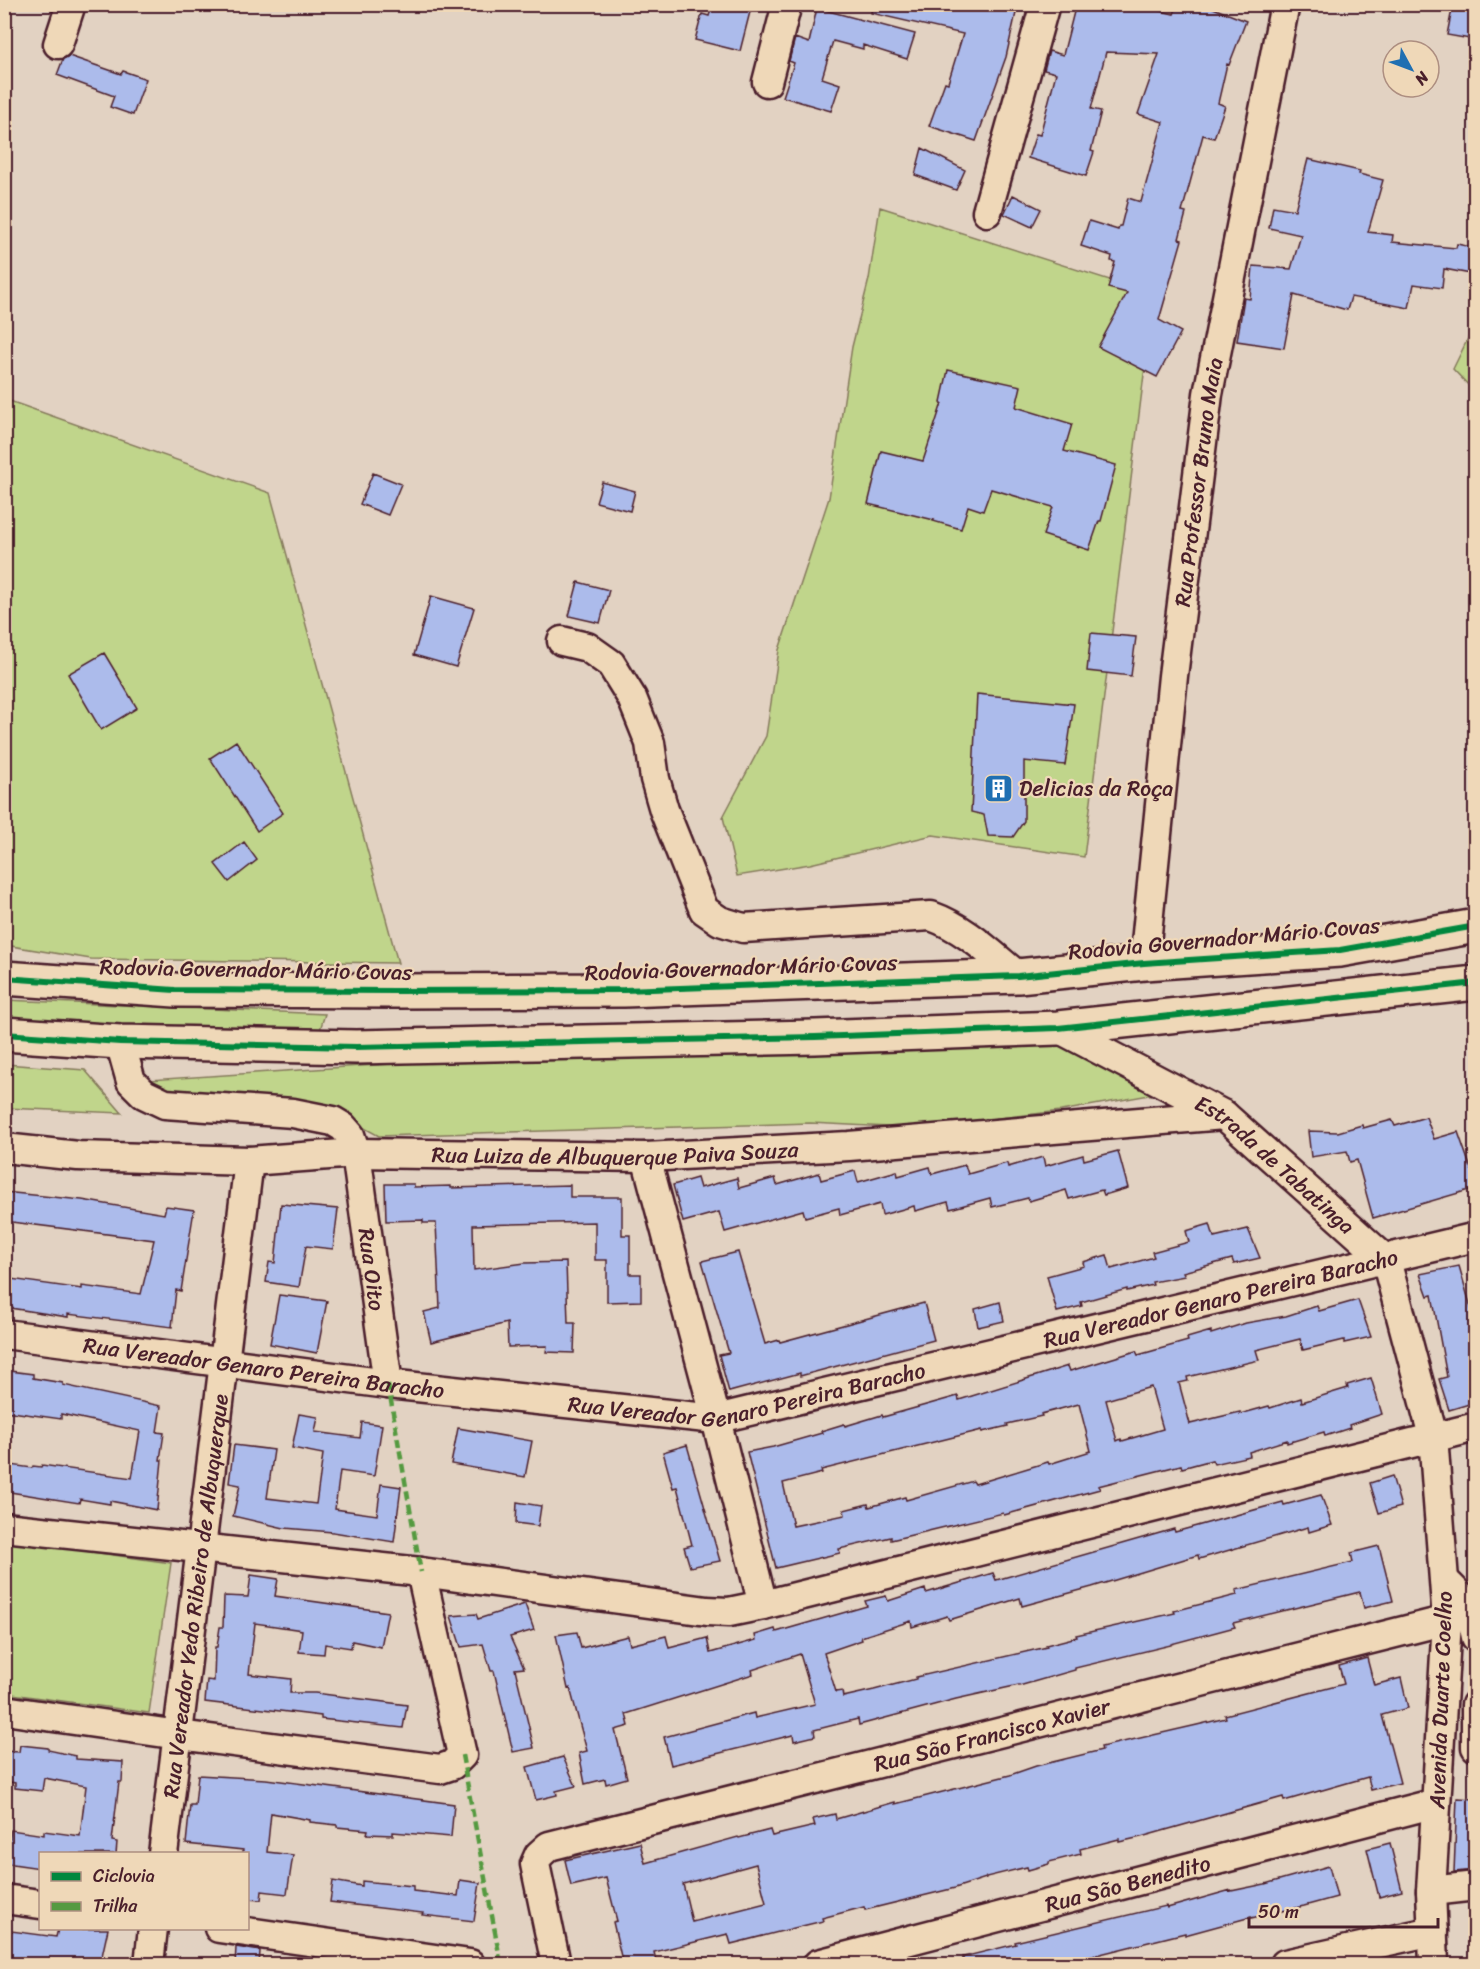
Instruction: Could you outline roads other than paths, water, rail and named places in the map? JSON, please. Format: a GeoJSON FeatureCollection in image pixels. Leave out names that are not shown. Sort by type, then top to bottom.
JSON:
{"type":"FeatureCollection","features":[{"type":"Feature","properties":{"kind":"highway","name":"Rodovia Governador Mário Covas"},"geometry":{"type":"LineString","coordinates":[[4,978],[175,990],[624,990],[1018,976],[1144,963],[1340,950],[1476,926]]}},
{"type":"Feature","properties":{"kind":"highway"},"geometry":{"type":"LineString","coordinates":[[4,1034],[120,1042],[367,1046],[815,1037],[1058,1028],[1476,983]]}},
{"type":"Feature","properties":{"kind":"street"},"geometry":{"type":"LineString","coordinates":[[58,44],[70,4]]}},
{"type":"Feature","properties":{"kind":"street"},"geometry":{"type":"LineString","coordinates":[[767,82],[787,4]]}},
{"type":"Feature","properties":{"kind":"street"},"geometry":{"type":"LineString","coordinates":[[987,212],[1045,4]]}},
{"type":"Feature","properties":{"kind":"street","name":"Rua Professor Bruno Maia"},"geometry":{"type":"LineString","coordinates":[[1144,963],[1173,676],[1208,394],[1285,4]]}},
{"type":"Feature","properties":{"kind":"street"},"geometry":{"type":"LineString","coordinates":[[561,641],[587,647],[611,664],[632,698],[650,743],[655,779],[664,810],[704,910],[720,921],[742,928],[931,916],[950,923],[967,934],[1018,976]]}},
{"type":"Feature","properties":{"kind":"street","name":"Estrada de Tabatinga"},"geometry":{"type":"LineString","coordinates":[[1058,1028],[1224,1115],[1386,1260]]}},
{"type":"Feature","properties":{"kind":"street","name":"Rua Oito"},"geometry":{"type":"LineString","coordinates":[[120,1042],[131,1081],[144,1094],[165,1104],[293,1113],[333,1121],[350,1135],[356,1153],[388,1384]]}},
{"type":"Feature","properties":{"kind":"street","name":"Rua Luiza de Albuquerque Paiva Souza"},"geometry":{"type":"LineString","coordinates":[[4,1148],[78,1156],[249,1161],[356,1153],[646,1157],[849,1146],[1224,1115]]}},
{"type":"Feature","properties":{"kind":"street"},"geometry":{"type":"LineString","coordinates":[[646,1157],[763,1605]]}},
{"type":"Feature","properties":{"kind":"street","name":"Rua Vereador Yedo Ribeiro de Albuquerque"},"geometry":{"type":"LineString","coordinates":[[163,1852],[249,1161]]}},
{"type":"Feature","properties":{"kind":"street","name":"Rua Vereador Genaro Pereira Baracho"},"geometry":{"type":"LineString","coordinates":[[4,1334],[388,1384],[716,1419],[1476,1237]]}},
{"type":"Feature","properties":{"kind":"street"},"geometry":{"type":"LineString","coordinates":[[1386,1260],[1433,1436]]}},
{"type":"Feature","properties":{"kind":"street"},"geometry":{"type":"LineString","coordinates":[[4,1527],[421,1572],[707,1611],[729,1612],[1476,1426]]}},
{"type":"Feature","properties":{"kind":"street","name":"Avenida Duarte Coelho"},"geometry":{"type":"LineString","coordinates":[[1433,1436],[1446,1582],[1447,1620],[1431,1891],[1434,1965]]}},
{"type":"Feature","properties":{"kind":"street"},"geometry":{"type":"LineString","coordinates":[[4,1710],[440,1769],[452,1765],[462,1755],[421,1572]]}},
{"type":"Feature","properties":{"kind":"street"},"geometry":{"type":"LineString","coordinates":[[1446,1582],[1464,1600],[1472,1617],[1476,1637]]}},
{"type":"Feature","properties":{"kind":"street","name":"Rua São Francisco Xavier"},"geometry":{"type":"LineString","coordinates":[[556,1965],[535,1864],[539,1855],[549,1846],[1447,1620]]}},
{"type":"Feature","properties":{"kind":"street"},"geometry":{"type":"LineString","coordinates":[[1476,1705],[1476,1747]]}},
{"type":"Feature","properties":{"kind":"street","name":"Rua São Benedito"},"geometry":{"type":"LineString","coordinates":[[818,1965],[886,1956],[1436,1803]]}},
{"type":"Feature","properties":{"kind":"street"},"geometry":{"type":"LineString","coordinates":[[1431,1891],[1476,1886]]}},
{"type":"Feature","properties":{"kind":"street"},"geometry":{"type":"LineString","coordinates":[[4,1899],[39,1904]]}},
{"type":"Feature","properties":{"kind":"street"},"geometry":{"type":"LineString","coordinates":[[149,1965],[153,1930]]}},
{"type":"Feature","properties":{"kind":"street"},"geometry":{"type":"LineString","coordinates":[[226,1930],[470,1965]]}},
{"type":"Feature","properties":{"kind":"street"},"geometry":{"type":"LineString","coordinates":[[1285,1965],[1433,1931]]}},
{"type":"Feature","properties":{"kind":"place","name":"Delicias da Roça"},"geometry":{"type":"Point","coordinates":[998,788]}}]}
